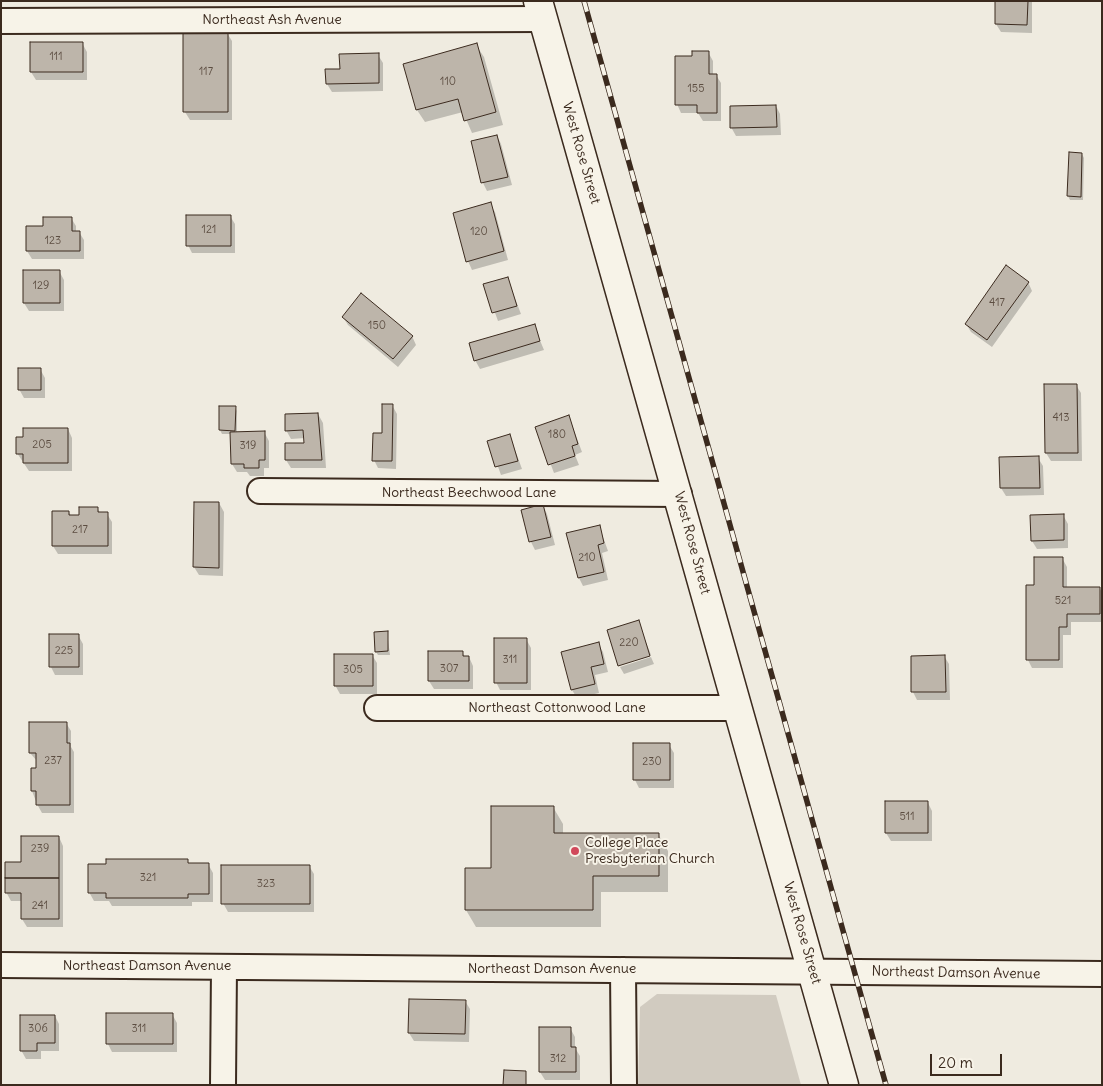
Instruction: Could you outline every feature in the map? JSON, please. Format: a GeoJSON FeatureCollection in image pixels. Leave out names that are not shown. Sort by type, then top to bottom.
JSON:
{"type":"FeatureCollection","features":[{"type":"Feature","properties":{"kind":"main road","name":"West Rose Street"},"geometry":{"type":"LineString","coordinates":[[541,10],[679,494],[737,708],[814,971],[844,1085]]}},
{"type":"Feature","properties":{"kind":"street","name":"Northeast Ash Avenue"},"geometry":{"type":"LineString","coordinates":[[1,21],[541,10]]}},
{"type":"Feature","properties":{"kind":"street","name":"Northeast Beechwood Lane"},"geometry":{"type":"LineString","coordinates":[[260,492],[679,494]]}},
{"type":"Feature","properties":{"kind":"street","name":"Northeast Cottonwood Lane"},"geometry":{"type":"LineString","coordinates":[[378,708],[737,708]]}},
{"type":"Feature","properties":{"kind":"street","name":"Northeast Damson Avenue"},"geometry":{"type":"LineString","coordinates":[[1,965],[1102,974]]}},
{"type":"Feature","properties":{"kind":"street"},"geometry":{"type":"LineString","coordinates":[[223,1085],[224,967]]}},
{"type":"Feature","properties":{"kind":"street"},"geometry":{"type":"LineString","coordinates":[[623,970],[624,1085]]}},
{"type":"Feature","properties":{"kind":"shaded area"},"geometry":{"type":"Polygon","coordinates":[[[657,994],[776,995],[801,1085],[638,1085],[640,1007],[657,994]]]}},
{"type":"Feature","properties":{"kind":"building"},"geometry":{"type":"Polygon","coordinates":[[[995,1],[1028,1],[1027,25],[995,24],[995,1]]]}},
{"type":"Feature","properties":{"kind":"building"},"geometry":{"type":"Polygon","coordinates":[[[183,31],[228,31],[228,112],[183,112],[183,31]]]}},
{"type":"Feature","properties":{"kind":"building"},"geometry":{"type":"Polygon","coordinates":[[[30,42],[83,42],[83,72],[30,72],[30,42]]]}},
{"type":"Feature","properties":{"kind":"building"},"geometry":{"type":"Polygon","coordinates":[[[477,43],[496,112],[464,121],[458,99],[416,110],[403,64],[477,43]]]}},
{"type":"Feature","properties":{"kind":"building"},"geometry":{"type":"Polygon","coordinates":[[[692,51],[709,51],[709,74],[717,74],[717,113],[697,113],[697,105],[675,105],[675,56],[692,56],[692,51]]]}},
{"type":"Feature","properties":{"kind":"building"},"geometry":{"type":"Polygon","coordinates":[[[379,53],[379,83],[326,84],[325,69],[340,69],[339,54],[379,53]]]}},
{"type":"Feature","properties":{"kind":"building"},"geometry":{"type":"Polygon","coordinates":[[[776,105],[777,127],[730,128],[730,106],[776,105]]]}},
{"type":"Feature","properties":{"kind":"building"},"geometry":{"type":"Polygon","coordinates":[[[497,135],[508,177],[481,183],[471,141],[497,135]]]}},
{"type":"Feature","properties":{"kind":"building"},"geometry":{"type":"Polygon","coordinates":[[[1069,152],[1082,153],[1081,197],[1067,196],[1069,152]]]}},
{"type":"Feature","properties":{"kind":"building"},"geometry":{"type":"Polygon","coordinates":[[[491,202],[504,251],[466,262],[453,213],[491,202]]]}},
{"type":"Feature","properties":{"kind":"building"},"geometry":{"type":"Polygon","coordinates":[[[186,215],[231,215],[231,246],[186,246],[186,215]]]}},
{"type":"Feature","properties":{"kind":"building"},"geometry":{"type":"Polygon","coordinates":[[[43,217],[72,217],[72,231],[80,231],[80,251],[26,251],[26,226],[43,226],[43,217]]]}},
{"type":"Feature","properties":{"kind":"building"},"geometry":{"type":"Polygon","coordinates":[[[1006,265],[1029,282],[987,340],[965,324],[1006,265]]]}},
{"type":"Feature","properties":{"kind":"building"},"geometry":{"type":"Polygon","coordinates":[[[23,270],[60,270],[60,303],[23,303],[23,270]]]}},
{"type":"Feature","properties":{"kind":"building"},"geometry":{"type":"Polygon","coordinates":[[[508,277],[517,306],[492,313],[483,284],[508,277]]]}},
{"type":"Feature","properties":{"kind":"building"},"geometry":{"type":"Polygon","coordinates":[[[361,293],[413,336],[393,359],[342,317],[361,293]]]}},
{"type":"Feature","properties":{"kind":"building"},"geometry":{"type":"Polygon","coordinates":[[[535,324],[540,341],[474,361],[469,343],[535,324]]]}},
{"type":"Feature","properties":{"kind":"building"},"geometry":{"type":"Polygon","coordinates":[[[18,368],[41,368],[41,390],[18,390],[18,368]]]}},
{"type":"Feature","properties":{"kind":"building"},"geometry":{"type":"Polygon","coordinates":[[[1044,384],[1077,384],[1078,453],[1045,453],[1044,384]]]}},
{"type":"Feature","properties":{"kind":"building"},"geometry":{"type":"Polygon","coordinates":[[[382,404],[393,404],[392,461],[372,461],[373,433],[382,433],[382,404]]]}},
{"type":"Feature","properties":{"kind":"building"},"geometry":{"type":"Polygon","coordinates":[[[219,406],[236,406],[235,431],[219,430],[219,406]]]}},
{"type":"Feature","properties":{"kind":"building"},"geometry":{"type":"Polygon","coordinates":[[[318,413],[322,460],[285,460],[285,443],[304,443],[303,430],[285,431],[285,414],[318,413]]]}},
{"type":"Feature","properties":{"kind":"building"},"geometry":{"type":"Polygon","coordinates":[[[569,415],[578,444],[572,446],[575,456],[548,465],[535,427],[569,415]]]}},
{"type":"Feature","properties":{"kind":"building"},"geometry":{"type":"Polygon","coordinates":[[[23,428],[68,428],[68,463],[23,463],[23,454],[16,454],[16,437],[23,437],[23,428]]]}},
{"type":"Feature","properties":{"kind":"building"},"geometry":{"type":"Polygon","coordinates":[[[265,431],[265,460],[259,460],[259,468],[244,468],[244,464],[231,464],[230,432],[265,431]]]}},
{"type":"Feature","properties":{"kind":"building"},"geometry":{"type":"Polygon","coordinates":[[[510,434],[518,461],[495,467],[487,441],[510,434]]]}},
{"type":"Feature","properties":{"kind":"building"},"geometry":{"type":"Polygon","coordinates":[[[1039,456],[1040,488],[1000,488],[999,457],[1039,456]]]}},
{"type":"Feature","properties":{"kind":"building"},"geometry":{"type":"Polygon","coordinates":[[[194,502],[219,502],[219,568],[193,567],[194,502]]]}},
{"type":"Feature","properties":{"kind":"building"},"geometry":{"type":"Polygon","coordinates":[[[543,504],[551,537],[529,542],[521,510],[543,504]]]}},
{"type":"Feature","properties":{"kind":"building"},"geometry":{"type":"Polygon","coordinates":[[[79,507],[98,507],[98,512],[108,512],[108,546],[52,546],[52,511],[69,511],[69,515],[79,515],[79,507]]]}},
{"type":"Feature","properties":{"kind":"building"},"geometry":{"type":"Polygon","coordinates":[[[1064,514],[1064,540],[1031,541],[1030,515],[1064,514]]]}},
{"type":"Feature","properties":{"kind":"building"},"geometry":{"type":"Polygon","coordinates":[[[600,525],[604,543],[598,545],[604,572],[578,578],[566,533],[600,525]]]}},
{"type":"Feature","properties":{"kind":"building"},"geometry":{"type":"Polygon","coordinates":[[[1034,557],[1063,557],[1063,587],[1100,587],[1100,614],[1067,614],[1067,627],[1059,627],[1059,660],[1026,660],[1026,585],[1034,585],[1034,557]]]}},
{"type":"Feature","properties":{"kind":"building"},"geometry":{"type":"Polygon","coordinates":[[[639,620],[650,656],[618,666],[607,630],[639,620]]]}},
{"type":"Feature","properties":{"kind":"building"},"geometry":{"type":"Polygon","coordinates":[[[388,631],[388,651],[375,652],[374,632],[388,631]]]}},
{"type":"Feature","properties":{"kind":"building"},"geometry":{"type":"Polygon","coordinates":[[[49,634],[79,634],[79,667],[49,667],[49,634]]]}},
{"type":"Feature","properties":{"kind":"building"},"geometry":{"type":"Polygon","coordinates":[[[494,638],[527,638],[527,683],[494,683],[494,638]]]}},
{"type":"Feature","properties":{"kind":"building"},"geometry":{"type":"Polygon","coordinates":[[[599,642],[604,664],[591,667],[595,684],[571,690],[561,652],[599,642]]]}},
{"type":"Feature","properties":{"kind":"building"},"geometry":{"type":"Polygon","coordinates":[[[428,651],[463,651],[463,656],[469,656],[469,681],[428,681],[428,651]]]}},
{"type":"Feature","properties":{"kind":"building"},"geometry":{"type":"Polygon","coordinates":[[[334,654],[373,654],[373,686],[334,686],[334,654]]]}},
{"type":"Feature","properties":{"kind":"building"},"geometry":{"type":"Polygon","coordinates":[[[945,655],[946,692],[911,692],[911,656],[945,655]]]}},
{"type":"Feature","properties":{"kind":"building"},"geometry":{"type":"Polygon","coordinates":[[[29,722],[67,722],[67,743],[70,743],[70,805],[36,805],[36,791],[31,791],[31,768],[36,768],[36,753],[29,753],[29,722]]]}},
{"type":"Feature","properties":{"kind":"building"},"geometry":{"type":"Polygon","coordinates":[[[633,743],[670,743],[670,780],[633,780],[633,743]]]}},
{"type":"Feature","properties":{"kind":"building"},"geometry":{"type":"Polygon","coordinates":[[[885,801],[928,801],[928,833],[885,833],[885,801]]]}},
{"type":"Feature","properties":{"kind":"building","name":"College Place Presbyterian Church"},"geometry":{"type":"Polygon","coordinates":[[[491,806],[554,806],[554,833],[659,833],[659,876],[593,876],[593,910],[465,910],[465,868],[491,868],[491,806]]]}},
{"type":"Feature","properties":{"kind":"building"},"geometry":{"type":"Polygon","coordinates":[[[21,836],[59,836],[59,878],[5,878],[5,862],[21,862],[21,836]]]}},
{"type":"Feature","properties":{"kind":"building"},"geometry":{"type":"Polygon","coordinates":[[[106,859],[188,859],[188,863],[209,863],[209,894],[188,894],[188,898],[106,898],[106,893],[88,893],[88,864],[106,864],[106,859]]]}},
{"type":"Feature","properties":{"kind":"building"},"geometry":{"type":"Polygon","coordinates":[[[221,865],[310,865],[310,904],[221,904],[221,865]]]}},
{"type":"Feature","properties":{"kind":"building"},"geometry":{"type":"Polygon","coordinates":[[[5,878],[59,878],[59,919],[21,919],[21,893],[5,893],[5,878]]]}},
{"type":"Feature","properties":{"kind":"building"},"geometry":{"type":"Polygon","coordinates":[[[409,999],[466,1000],[465,1034],[408,1033],[409,999]]]}},
{"type":"Feature","properties":{"kind":"building"},"geometry":{"type":"Polygon","coordinates":[[[106,1013],[173,1013],[173,1044],[106,1044],[106,1013]]]}},
{"type":"Feature","properties":{"kind":"building"},"geometry":{"type":"Polygon","coordinates":[[[20,1015],[55,1015],[55,1043],[37,1043],[37,1051],[20,1051],[20,1015]]]}},
{"type":"Feature","properties":{"kind":"building"},"geometry":{"type":"Polygon","coordinates":[[[539,1027],[571,1027],[571,1047],[576,1047],[576,1072],[539,1072],[539,1027]]]}},
{"type":"Feature","properties":{"kind":"building"},"geometry":{"type":"Polygon","coordinates":[[[504,1070],[526,1071],[526,1085],[503,1085],[504,1070]]]}},
{"type":"Feature","properties":{"kind":"railway"},"geometry":{"type":"LineString","coordinates":[[584,1],[886,1085]]}},
{"type":"Feature","properties":{"kind":"place","name":"College Place Presbyterian Church"},"geometry":{"type":"Point","coordinates":[575,851]}}]}
